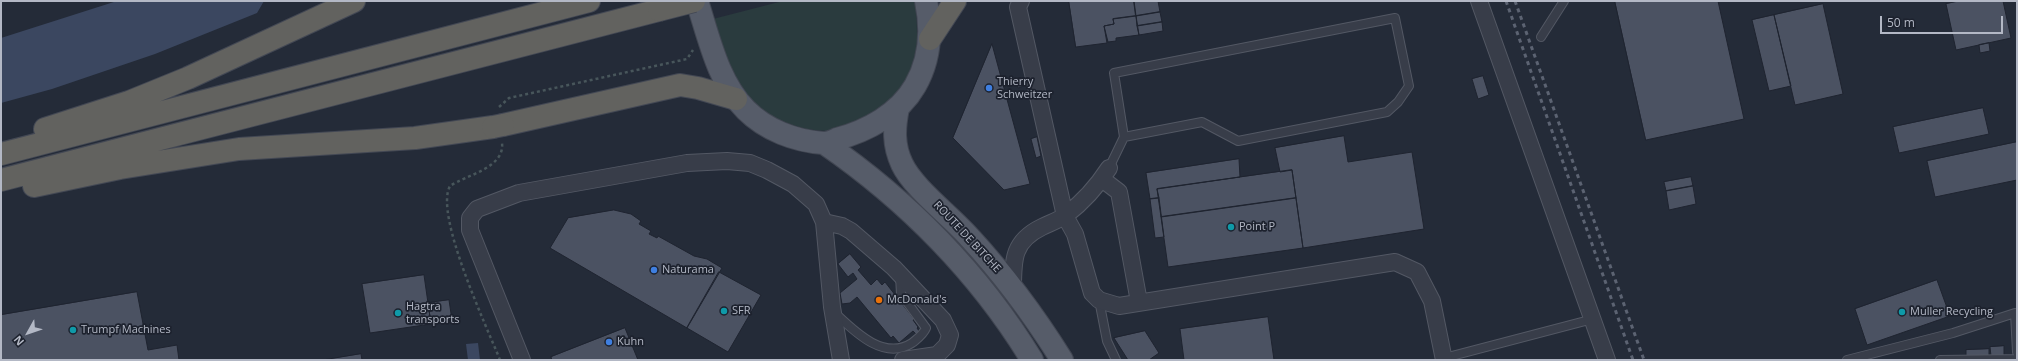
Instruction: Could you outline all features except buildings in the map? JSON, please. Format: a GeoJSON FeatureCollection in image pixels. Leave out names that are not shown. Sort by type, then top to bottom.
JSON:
{"type":"FeatureCollection","features":[{"type":"Feature","properties":{"kind":"highway"},"geometry":{"type":"LineString","coordinates":[[1,149],[29,134],[129,102],[188,78],[354,1]]}},
{"type":"Feature","properties":{"kind":"highway"},"geometry":{"type":"LineString","coordinates":[[1,154],[589,1]]}},
{"type":"Feature","properties":{"kind":"highway"},"geometry":{"type":"LineString","coordinates":[[1,180],[696,1]]}},
{"type":"Feature","properties":{"kind":"highway"},"geometry":{"type":"LineString","coordinates":[[930,39],[955,1]]}},
{"type":"Feature","properties":{"kind":"highway"},"geometry":{"type":"LineString","coordinates":[[1,191],[20,189],[120,168],[239,149],[415,138],[499,126],[680,85],[698,88],[736,99]]}},
{"type":"Feature","properties":{"kind":"main road"},"geometry":{"type":"LineString","coordinates":[[696,1],[717,61],[736,99],[747,111],[777,132],[793,138],[824,143],[856,134],[898,108],[915,87],[923,69],[930,39],[926,1]]}},
{"type":"Feature","properties":{"kind":"main road","name":"ROUTE DE BITCHE"},"geometry":{"type":"LineString","coordinates":[[898,108],[894,129],[896,147],[902,165],[911,178],[969,237],[1013,288],[1062,360]]}},
{"type":"Feature","properties":{"kind":"main road","name":"ROUTE DE BITCHE"},"geometry":{"type":"LineString","coordinates":[[824,143],[880,186],[946,248],[994,305],[1032,360]]}},
{"type":"Feature","properties":{"kind":"street"},"geometry":{"type":"LineString","coordinates":[[1021,1],[1018,7],[1065,216],[1075,234],[1092,293],[1099,300],[1119,306],[1395,262],[1417,272],[1432,301],[1444,359]]}},
{"type":"Feature","properties":{"kind":"street"},"geometry":{"type":"LineString","coordinates":[[1479,1],[1607,360]]}},
{"type":"Feature","properties":{"kind":"street"},"geometry":{"type":"LineString","coordinates":[[522,360],[470,230],[470,218],[477,209],[502,198],[519,193],[687,163],[726,161],[750,163],[767,170],[793,184],[816,204],[824,222],[841,360]]}},
{"type":"Feature","properties":{"kind":"street"},"geometry":{"type":"LineString","coordinates":[[1013,288],[1013,264],[1018,246],[1031,232],[1065,216],[1082,202],[1106,173],[1119,192],[1139,302]]}},
{"type":"Feature","properties":{"kind":"street"},"geometry":{"type":"LineString","coordinates":[[824,222],[842,226],[851,231],[900,275],[943,320],[950,335],[947,345],[937,355],[903,360]]}},
{"type":"Feature","properties":{"kind":"lane"},"geometry":{"type":"LineString","coordinates":[[1542,37],[1564,1]]}},
{"type":"Feature","properties":{"kind":"lane"},"geometry":{"type":"LineString","coordinates":[[1106,173],[1124,137],[1114,73],[1395,18],[1409,86],[1398,102],[1387,112],[1238,141],[1202,122],[1124,137]]}},
{"type":"Feature","properties":{"kind":"lane"},"geometry":{"type":"LineString","coordinates":[[834,312],[860,337],[881,348],[898,350],[907,346],[924,334],[926,328],[900,294],[900,275]]}},
{"type":"Feature","properties":{"kind":"lane"},"geometry":{"type":"LineString","coordinates":[[1099,300],[1107,341],[1116,360]]}},
{"type":"Feature","properties":{"kind":"lane"},"geometry":{"type":"LineString","coordinates":[[1847,360],[1953,333],[2015,313],[2017,352]]}},
{"type":"Feature","properties":{"kind":"lane"},"geometry":{"type":"LineString","coordinates":[[1444,359],[1593,319]]}},
{"type":"Feature","properties":{"kind":"lane"},"geometry":{"type":"LineString","coordinates":[[1940,360],[2017,359]]}},
{"type":"Feature","properties":{"kind":"path"},"geometry":{"type":"LineString","coordinates":[[500,360],[458,253],[451,232],[445,200],[450,186],[491,165],[501,155],[503,148],[499,126],[499,106],[508,98],[687,59],[694,46]]}},
{"type":"Feature","properties":{"kind":"shaded area"},"geometry":{"type":"Polygon","coordinates":[[[783,1],[915,1],[917,53],[915,63],[904,85],[884,110],[865,122],[848,128],[829,131],[810,130],[792,125],[775,117],[759,107],[745,94],[730,68],[713,19],[783,1]]]}},
{"type":"Feature","properties":{"kind":"water"},"geometry":{"type":"Polygon","coordinates":[[[117,1],[264,1],[257,13],[155,54],[52,89],[1,103],[1,38],[117,1]]]}},
{"type":"Feature","properties":{"kind":"water"},"geometry":{"type":"Polygon","coordinates":[[[478,343],[480,360],[468,360],[466,344],[478,343]]]}},
{"type":"Feature","properties":{"kind":"railway"},"geometry":{"type":"LineString","coordinates":[[1506,1],[1633,360]]}},
{"type":"Feature","properties":{"kind":"railway"},"geometry":{"type":"LineString","coordinates":[[1515,1],[1644,360]]}},
{"type":"Feature","properties":{"kind":"place","name":"Thierry Schweitzer"},"geometry":{"type":"Point","coordinates":[989,88]}},
{"type":"Feature","properties":{"kind":"place","name":"Point P"},"geometry":{"type":"Point","coordinates":[1231,227]}},
{"type":"Feature","properties":{"kind":"place","name":"Naturama"},"geometry":{"type":"Point","coordinates":[654,270]}},
{"type":"Feature","properties":{"kind":"place","name":"McDonald's"},"geometry":{"type":"Point","coordinates":[879,300]}},
{"type":"Feature","properties":{"kind":"place","name":"SFR"},"geometry":{"type":"Point","coordinates":[724,311]}},
{"type":"Feature","properties":{"kind":"place","name":"Muller Recycling"},"geometry":{"type":"Point","coordinates":[1902,312]}},
{"type":"Feature","properties":{"kind":"place","name":"Hagtra transports"},"geometry":{"type":"Point","coordinates":[398,313]}},
{"type":"Feature","properties":{"kind":"place","name":"Trumpf Machines"},"geometry":{"type":"Point","coordinates":[73,330]}},
{"type":"Feature","properties":{"kind":"place","name":"Kuhn"},"geometry":{"type":"Point","coordinates":[609,342]}}]}
